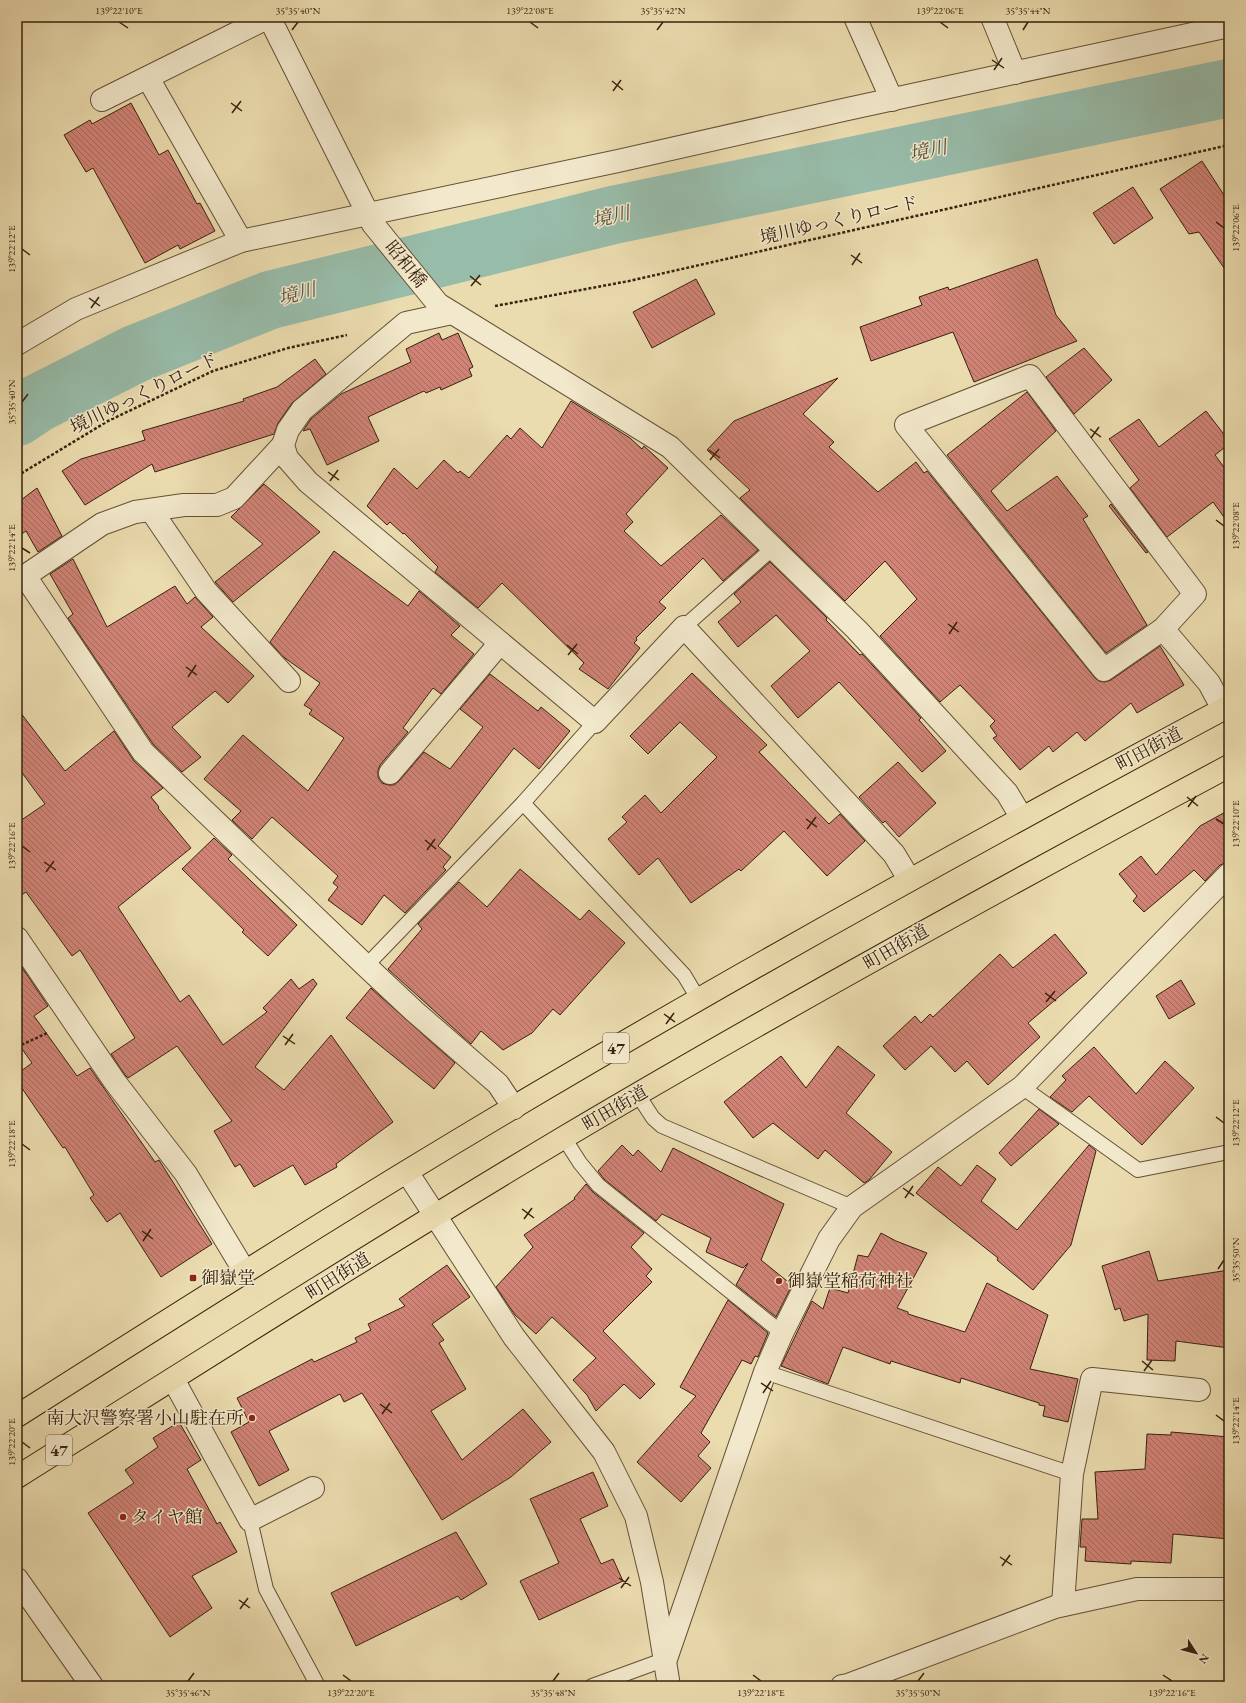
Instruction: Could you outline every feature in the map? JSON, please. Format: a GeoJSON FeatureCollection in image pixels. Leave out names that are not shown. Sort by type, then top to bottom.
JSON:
{"type":"FeatureCollection","features":[{"type":"Feature","properties":{"kind":"main road","name":"町田街道"},"geometry":{"type":"LineString","coordinates":[[17,1416],[245,1272],[514,1108],[909,880],[1226,708]]}},
{"type":"Feature","properties":{"kind":"main road","name":"町田街道"},"geometry":{"type":"LineString","coordinates":[[17,1477],[435,1216],[564,1138],[935,925],[1229,766]]}},
{"type":"Feature","properties":{"kind":"street"},"geometry":{"type":"LineString","coordinates":[[102,100],[269,17]]}},
{"type":"Feature","properties":{"kind":"street","name":"昭和橋"},"geometry":{"type":"LineString","coordinates":[[269,17],[370,219],[445,309],[670,447],[857,630],[1007,793],[1022,818]]}},
{"type":"Feature","properties":{"kind":"street"},"geometry":{"type":"LineString","coordinates":[[856,17],[892,100]]}},
{"type":"Feature","properties":{"kind":"street"},"geometry":{"type":"LineString","coordinates":[[992,17],[1015,73]]}},
{"type":"Feature","properties":{"kind":"street"},"geometry":{"type":"LineString","coordinates":[[17,344],[76,309],[242,241],[370,219],[618,161],[1229,26]]}},
{"type":"Feature","properties":{"kind":"street"},"geometry":{"type":"LineString","coordinates":[[148,78],[242,241]]}},
{"type":"Feature","properties":{"kind":"street"},"geometry":{"type":"LineString","coordinates":[[445,309],[406,323],[302,410],[288,430],[284,445],[287,458],[308,482],[595,722],[684,627],[894,854],[909,880]]}},
{"type":"Feature","properties":{"kind":"street"},"geometry":{"type":"LineString","coordinates":[[1030,376],[1195,594],[1164,629],[1104,670],[906,424],[1030,376]]}},
{"type":"Feature","properties":{"kind":"street"},"geometry":{"type":"LineString","coordinates":[[284,445],[234,498],[217,505],[184,506],[135,512],[102,524],[25,576],[143,752],[414,1011],[498,1084],[514,1108]]}},
{"type":"Feature","properties":{"kind":"street"},"geometry":{"type":"LineString","coordinates":[[151,510],[206,591],[289,681]]}},
{"type":"Feature","properties":{"kind":"street"},"geometry":{"type":"LineString","coordinates":[[1164,629],[1210,683],[1226,708]]}},
{"type":"Feature","properties":{"kind":"street"},"geometry":{"type":"LineString","coordinates":[[390,773],[500,643]]}},
{"type":"Feature","properties":{"kind":"street"},"geometry":{"type":"LineString","coordinates":[[666,1659],[765,1372],[782,1333],[829,1239],[852,1207],[1022,1087],[1229,874]]}},
{"type":"Feature","properties":{"kind":"street"},"geometry":{"type":"LineString","coordinates":[[17,938],[115,1082],[186,1174],[245,1272]]}},
{"type":"Feature","properties":{"kind":"street"},"geometry":{"type":"LineString","coordinates":[[407,1172],[514,1337],[604,1452],[636,1516],[652,1582],[666,1659],[669,1686]]}},
{"type":"Feature","properties":{"kind":"street"},"geometry":{"type":"LineString","coordinates":[[173,1379],[250,1520],[313,1488]]}},
{"type":"Feature","properties":{"kind":"street"},"geometry":{"type":"LineString","coordinates":[[1064,1605],[1072,1474],[1092,1379],[1198,1390]]}},
{"type":"Feature","properties":{"kind":"street"},"geometry":{"type":"LineString","coordinates":[[17,1579],[92,1686]]}},
{"type":"Feature","properties":{"kind":"street"},"geometry":{"type":"LineString","coordinates":[[842,1686],[1055,1607],[1137,1588],[1229,1589]]}},
{"type":"Feature","properties":{"kind":"lane"},"geometry":{"type":"LineString","coordinates":[[684,627],[773,548]]}},
{"type":"Feature","properties":{"kind":"lane"},"geometry":{"type":"LineString","coordinates":[[366,966],[523,803],[595,722]]}},
{"type":"Feature","properties":{"kind":"lane"},"geometry":{"type":"LineString","coordinates":[[523,803],[684,975],[699,1000]]}},
{"type":"Feature","properties":{"kind":"lane"},"geometry":{"type":"LineString","coordinates":[[1022,1087],[1138,1170],[1229,1152]]}},
{"type":"Feature","properties":{"kind":"lane"},"geometry":{"type":"LineString","coordinates":[[638,1095],[653,1118],[662,1126],[852,1207]]}},
{"type":"Feature","properties":{"kind":"lane"},"geometry":{"type":"LineString","coordinates":[[564,1138],[598,1185],[782,1333]]}},
{"type":"Feature","properties":{"kind":"lane"},"geometry":{"type":"LineString","coordinates":[[765,1372],[1072,1474]]}},
{"type":"Feature","properties":{"kind":"lane"},"geometry":{"type":"LineString","coordinates":[[250,1520],[266,1589],[318,1686]]}},
{"type":"Feature","properties":{"kind":"lane"},"geometry":{"type":"LineString","coordinates":[[592,1686],[666,1659]]}},
{"type":"Feature","properties":{"kind":"path","name":"境川ゆっくりロード"},"geometry":{"type":"LineString","coordinates":[[445,309],[629,281],[1229,145]]}},
{"type":"Feature","properties":{"kind":"path","name":"境川ゆっくりロード"},"geometry":{"type":"LineString","coordinates":[[17,476],[108,421],[213,371],[288,348],[354,334]]}},
{"type":"Feature","properties":{"kind":"path"},"geometry":{"type":"LineString","coordinates":[[17,1046],[73,1021]]}},
{"type":"Feature","properties":{"kind":"building"},"geometry":{"type":"Polygon","coordinates":[[[131,103],[159,155],[168,150],[197,204],[200,203],[215,231],[180,249],[178,245],[145,263],[93,168],[86,172],[64,135],[90,120],[92,124],[131,103]]]}},
{"type":"Feature","properties":{"kind":"building"},"geometry":{"type":"Polygon","coordinates":[[[1202,161],[1229,203],[1229,275],[1199,232],[1189,234],[1160,189],[1202,161]]]}},
{"type":"Feature","properties":{"kind":"building"},"geometry":{"type":"Polygon","coordinates":[[[1133,187],[1153,218],[1114,244],[1093,213],[1133,187]]]}},
{"type":"Feature","properties":{"kind":"building"},"geometry":{"type":"Polygon","coordinates":[[[1037,259],[1056,315],[1077,341],[974,382],[953,332],[871,361],[860,327],[922,305],[919,297],[948,287],[949,290],[1037,259]]]}},
{"type":"Feature","properties":{"kind":"building"},"geometry":{"type":"Polygon","coordinates":[[[696,279],[715,314],[652,348],[633,312],[696,279]]]}},
{"type":"Feature","properties":{"kind":"building"},"geometry":{"type":"Polygon","coordinates":[[[439,333],[442,340],[458,333],[473,367],[469,369],[472,376],[441,390],[440,387],[426,393],[424,391],[368,417],[379,441],[327,465],[310,429],[303,431],[311,419],[341,394],[411,362],[406,349],[439,333]]]}},
{"type":"Feature","properties":{"kind":"building"},"geometry":{"type":"Polygon","coordinates":[[[1084,348],[1112,380],[1074,414],[1046,377],[1084,348]]]}},
{"type":"Feature","properties":{"kind":"building"},"geometry":{"type":"Polygon","coordinates":[[[315,359],[326,374],[292,403],[278,423],[274,434],[155,472],[152,464],[85,505],[62,471],[81,459],[145,440],[142,431],[244,401],[243,399],[277,387],[315,359]]]}},
{"type":"Feature","properties":{"kind":"building"},"geometry":{"type":"Polygon","coordinates":[[[838,378],[803,414],[834,442],[829,447],[878,492],[916,462],[924,473],[927,471],[1095,678],[1099,681],[1105,682],[1111,680],[1160,646],[1184,685],[1137,713],[1131,703],[1085,741],[1077,732],[1053,752],[1049,746],[1020,770],[993,738],[997,736],[990,726],[995,721],[960,685],[940,702],[880,636],[917,599],[885,561],[845,601],[740,498],[750,490],[707,450],[734,421],[838,378]]]}},
{"type":"Feature","properties":{"kind":"building"},"geometry":{"type":"Polygon","coordinates":[[[1027,392],[1056,431],[991,491],[1007,511],[1057,476],[1088,516],[1083,519],[1147,625],[1106,653],[947,455],[1027,392]]]}},
{"type":"Feature","properties":{"kind":"building"},"geometry":{"type":"Polygon","coordinates":[[[571,401],[630,438],[642,449],[644,446],[668,468],[626,514],[633,522],[624,531],[661,566],[721,515],[758,550],[723,581],[703,558],[659,602],[666,608],[636,638],[637,640],[634,643],[640,648],[608,689],[579,669],[584,663],[502,583],[478,608],[435,572],[438,567],[404,533],[403,534],[390,522],[387,525],[367,506],[394,468],[417,489],[444,460],[458,473],[460,471],[469,478],[507,435],[511,439],[520,428],[542,448],[571,401]]]}},
{"type":"Feature","properties":{"kind":"building"},"geometry":{"type":"Polygon","coordinates":[[[1206,411],[1229,441],[1229,444],[1215,455],[1229,474],[1229,524],[1213,502],[1167,537],[1130,488],[1139,480],[1109,439],[1139,419],[1159,447],[1206,411]]]}},
{"type":"Feature","properties":{"kind":"building"},"geometry":{"type":"Polygon","coordinates":[[[264,484],[320,532],[233,602],[215,582],[263,544],[231,517],[264,484]]]}},
{"type":"Feature","properties":{"kind":"building"},"geometry":{"type":"Polygon","coordinates":[[[37,488],[62,536],[38,552],[26,531],[17,537],[17,503],[37,488]]]}},
{"type":"Feature","properties":{"kind":"building"},"geometry":{"type":"Polygon","coordinates":[[[1111,504],[1148,552],[1146,553],[1109,506],[1111,504]]]}},
{"type":"Feature","properties":{"kind":"building"},"geometry":{"type":"Polygon","coordinates":[[[334,551],[408,606],[419,591],[460,626],[451,635],[474,654],[441,694],[433,688],[403,728],[408,732],[380,765],[378,770],[378,777],[382,783],[394,785],[424,752],[450,769],[483,727],[460,709],[490,674],[538,711],[541,707],[570,731],[539,769],[514,748],[438,846],[451,857],[443,867],[446,870],[405,913],[384,895],[362,925],[328,900],[338,887],[333,883],[338,876],[272,817],[252,839],[232,820],[241,811],[204,779],[243,735],[308,791],[344,738],[309,714],[312,710],[304,705],[320,683],[282,656],[270,642],[334,551]]]}},
{"type":"Feature","properties":{"kind":"building"},"geometry":{"type":"Polygon","coordinates":[[[73,559],[107,627],[175,586],[187,604],[195,597],[213,617],[201,627],[254,676],[228,703],[215,691],[172,727],[201,757],[182,772],[153,744],[68,618],[73,614],[50,574],[73,559]]]}},
{"type":"Feature","properties":{"kind":"building"},"geometry":{"type":"Polygon","coordinates":[[[770,562],[827,618],[826,620],[860,655],[862,654],[921,718],[919,720],[946,751],[922,772],[839,682],[798,718],[771,686],[810,651],[776,615],[738,647],[718,622],[741,602],[734,594],[770,562]]]}},
{"type":"Feature","properties":{"kind":"building"},"geometry":{"type":"Polygon","coordinates":[[[692,673],[767,745],[759,752],[829,824],[840,814],[865,841],[827,876],[784,831],[741,871],[739,869],[691,903],[658,858],[639,875],[608,839],[627,822],[622,817],[645,795],[661,813],[717,757],[680,722],[648,754],[630,736],[692,673]]]}},
{"type":"Feature","properties":{"kind":"building"},"geometry":{"type":"Polygon","coordinates":[[[17,708],[65,771],[114,731],[134,761],[163,788],[151,797],[159,807],[158,808],[191,848],[118,907],[180,1002],[189,995],[223,1045],[267,1012],[263,1008],[291,979],[299,989],[313,979],[317,984],[255,1067],[284,1090],[331,1035],[393,1122],[336,1164],[337,1167],[305,1185],[293,1165],[254,1187],[240,1164],[235,1167],[214,1131],[232,1121],[177,1046],[128,1078],[125,1075],[111,1054],[135,1038],[80,950],[72,956],[26,892],[17,898],[17,823],[45,804],[17,766],[17,708]]]}},
{"type":"Feature","properties":{"kind":"building"},"geometry":{"type":"Polygon","coordinates":[[[898,762],[936,803],[899,837],[885,821],[883,823],[859,797],[898,762]]]}},
{"type":"Feature","properties":{"kind":"building"},"geometry":{"type":"Polygon","coordinates":[[[1229,810],[1229,862],[1220,865],[1205,881],[1194,870],[1144,912],[1133,901],[1137,896],[1119,874],[1141,856],[1156,875],[1200,826],[1229,810]]]}},
{"type":"Feature","properties":{"kind":"building"},"geometry":{"type":"Polygon","coordinates":[[[214,838],[232,855],[228,859],[297,925],[268,956],[242,932],[244,930],[182,869],[214,838]]]}},
{"type":"Feature","properties":{"kind":"building"},"geometry":{"type":"Polygon","coordinates":[[[520,869],[580,920],[589,910],[625,943],[560,1015],[553,1009],[532,1033],[503,1050],[481,1031],[471,1044],[388,969],[422,929],[418,924],[459,882],[487,907],[520,869]]]}},
{"type":"Feature","properties":{"kind":"building"},"geometry":{"type":"Polygon","coordinates":[[[1055,934],[1087,973],[1028,1023],[1040,1037],[988,1085],[967,1061],[955,1072],[931,1046],[905,1070],[883,1046],[915,1016],[921,1023],[930,1014],[933,1017],[1000,954],[1013,968],[1055,934]]]}},
{"type":"Feature","properties":{"kind":"building"},"geometry":{"type":"Polygon","coordinates":[[[17,960],[48,1006],[34,1016],[77,1076],[90,1068],[155,1162],[159,1160],[212,1244],[161,1277],[120,1213],[107,1222],[90,1198],[94,1195],[65,1147],[63,1148],[17,1081],[17,1074],[32,1063],[17,1042],[17,960]]]}},
{"type":"Feature","properties":{"kind":"building"},"geometry":{"type":"Polygon","coordinates":[[[1181,980],[1195,1004],[1169,1019],[1156,996],[1181,980]]]}},
{"type":"Feature","properties":{"kind":"building"},"geometry":{"type":"Polygon","coordinates":[[[371,988],[455,1063],[434,1089],[346,1018],[371,988]]]}},
{"type":"Feature","properties":{"kind":"building"},"geometry":{"type":"Polygon","coordinates":[[[838,1046],[875,1075],[846,1113],[892,1152],[869,1180],[864,1183],[825,1150],[818,1159],[773,1123],[753,1138],[724,1102],[781,1056],[806,1088],[838,1046]]]}},
{"type":"Feature","properties":{"kind":"building"},"geometry":{"type":"Polygon","coordinates":[[[1094,1047],[1136,1094],[1165,1061],[1194,1088],[1142,1145],[1089,1096],[1072,1112],[1050,1097],[1066,1080],[1062,1076],[1094,1047]]]}},
{"type":"Feature","properties":{"kind":"building"},"geometry":{"type":"Polygon","coordinates":[[[1039,1109],[1059,1124],[1011,1166],[999,1153],[1039,1109]]]}},
{"type":"Feature","properties":{"kind":"building"},"geometry":{"type":"Polygon","coordinates":[[[622,1145],[633,1156],[638,1150],[661,1172],[673,1148],[784,1204],[761,1260],[792,1285],[776,1317],[736,1285],[748,1263],[743,1268],[706,1252],[711,1238],[662,1214],[656,1221],[604,1179],[598,1171],[622,1145]]]}},
{"type":"Feature","properties":{"kind":"building"},"geometry":{"type":"Polygon","coordinates":[[[1089,1145],[1096,1151],[1071,1245],[1033,1290],[997,1260],[998,1258],[916,1193],[938,1167],[961,1186],[977,1165],[996,1179],[981,1201],[1017,1230],[1089,1145]]]}},
{"type":"Feature","properties":{"kind":"building"},"geometry":{"type":"Polygon","coordinates":[[[586,1184],[593,1192],[644,1233],[631,1247],[652,1269],[646,1276],[652,1282],[603,1331],[655,1384],[640,1399],[624,1384],[596,1411],[587,1395],[573,1380],[596,1358],[552,1317],[536,1334],[515,1315],[496,1287],[533,1247],[524,1235],[575,1199],[574,1198],[586,1184]]]}},
{"type":"Feature","properties":{"kind":"building"},"geometry":{"type":"Polygon","coordinates":[[[881,1233],[896,1241],[927,1253],[897,1308],[908,1312],[908,1314],[965,1332],[987,1283],[1048,1315],[1030,1369],[1078,1379],[1068,1422],[1043,1416],[1045,1406],[1039,1405],[1039,1403],[961,1378],[960,1383],[891,1361],[890,1364],[843,1347],[828,1384],[781,1366],[812,1301],[823,1309],[830,1288],[848,1293],[858,1255],[868,1257],[881,1233]]]}},
{"type":"Feature","properties":{"kind":"building"},"geometry":{"type":"Polygon","coordinates":[[[1149,1251],[1158,1281],[1229,1270],[1229,1348],[1176,1341],[1175,1361],[1147,1360],[1148,1314],[1124,1321],[1120,1308],[1115,1310],[1102,1266],[1149,1251]]]}},
{"type":"Feature","properties":{"kind":"building"},"geometry":{"type":"Polygon","coordinates":[[[447,1265],[470,1297],[432,1324],[444,1340],[439,1343],[466,1389],[431,1411],[462,1460],[523,1409],[551,1442],[511,1477],[442,1520],[362,1393],[344,1402],[340,1394],[269,1431],[289,1470],[259,1486],[231,1432],[249,1422],[237,1398],[312,1359],[314,1362],[357,1342],[355,1338],[371,1330],[368,1324],[405,1306],[399,1299],[447,1265]]]}},
{"type":"Feature","properties":{"kind":"building"},"geometry":{"type":"Polygon","coordinates":[[[728,1300],[768,1333],[758,1357],[755,1356],[751,1364],[742,1360],[701,1433],[710,1442],[698,1456],[711,1468],[681,1502],[637,1462],[696,1396],[680,1387],[728,1300]]]}},
{"type":"Feature","properties":{"kind":"building"},"geometry":{"type":"Polygon","coordinates":[[[179,1422],[201,1460],[187,1469],[217,1524],[220,1522],[237,1552],[192,1576],[212,1608],[170,1637],[88,1513],[134,1483],[125,1470],[158,1447],[153,1438],[179,1422]]]}},
{"type":"Feature","properties":{"kind":"building"},"geometry":{"type":"Polygon","coordinates":[[[1171,1432],[1229,1437],[1229,1539],[1173,1534],[1171,1563],[1131,1561],[1131,1564],[1085,1561],[1086,1547],[1080,1547],[1082,1519],[1098,1519],[1095,1472],[1145,1469],[1147,1434],[1171,1435],[1171,1432]]]}},
{"type":"Feature","properties":{"kind":"building"},"geometry":{"type":"Polygon","coordinates":[[[593,1472],[608,1506],[580,1519],[601,1564],[613,1559],[623,1581],[539,1620],[520,1581],[559,1563],[530,1499],[593,1472]]]}},
{"type":"Feature","properties":{"kind":"building"},"geometry":{"type":"Polygon","coordinates":[[[456,1532],[487,1584],[461,1600],[458,1596],[356,1646],[331,1593],[456,1532]]]}},
{"type":"Feature","properties":{"kind":"waterway","name":"境川"},"geometry":{"type":"LineString","coordinates":[[17,417],[38,403],[135,354],[270,300],[613,215],[1229,88]]}},
{"type":"Feature","properties":{"kind":"place","name":"御嶽堂"},"geometry":{"type":"Point","coordinates":[193,1278]}},
{"type":"Feature","properties":{"kind":"place","name":"御嶽堂稲荷神社"},"geometry":{"type":"Point","coordinates":[779,1281]}},
{"type":"Feature","properties":{"kind":"place","name":"南大沢警察署小山駐在所"},"geometry":{"type":"Point","coordinates":[252,1418]}},
{"type":"Feature","properties":{"kind":"place","name":"タイヤ館"},"geometry":{"type":"Point","coordinates":[123,1517]}}]}
